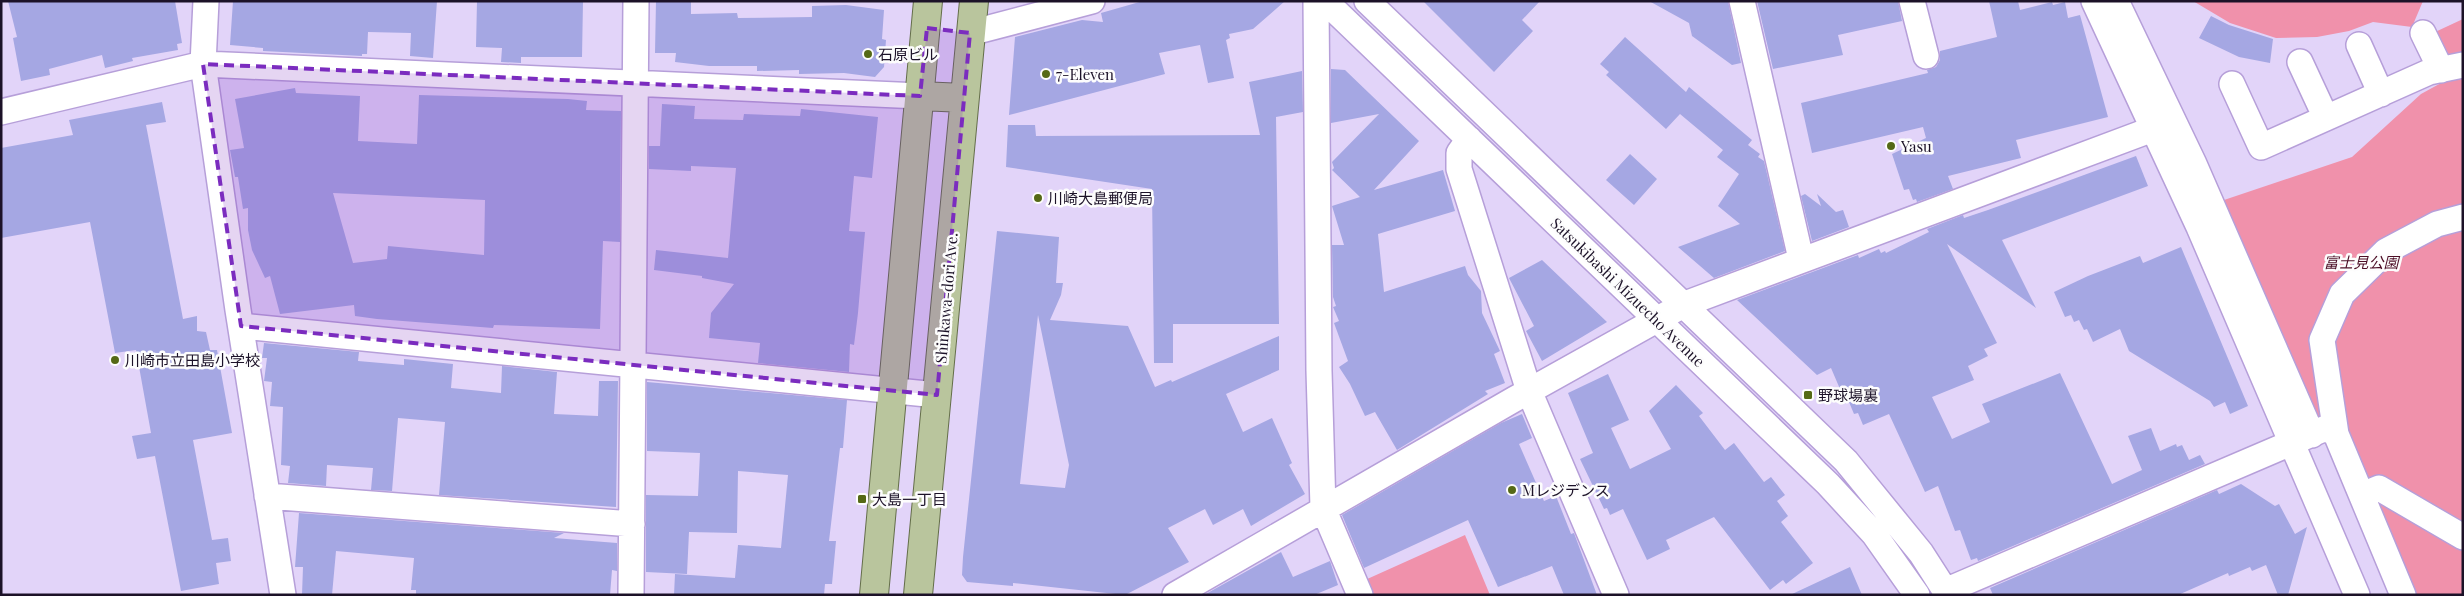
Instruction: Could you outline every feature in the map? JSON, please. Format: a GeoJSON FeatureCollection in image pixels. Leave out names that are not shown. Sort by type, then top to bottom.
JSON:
{"type":"FeatureCollection","features":[{"type":"Feature","properties":{"kind":"main road"},"geometry":{"type":"LineString","coordinates":[[874,595],[928,1]]}},
{"type":"Feature","properties":{"kind":"main road","name":"Shinkawa-dōri Ave."},"geometry":{"type":"LineString","coordinates":[[918,595],[974,1]]}},
{"type":"Feature","properties":{"kind":"main road"},"geometry":{"type":"LineString","coordinates":[[927,28],[970,34]]}},
{"type":"Feature","properties":{"kind":"main road"},"geometry":{"type":"LineString","coordinates":[[920,96],[964,98]]}},
{"type":"Feature","properties":{"kind":"street"},"geometry":{"type":"LineString","coordinates":[[206,1],[203,64],[283,595]]}},
{"type":"Feature","properties":{"kind":"street"},"geometry":{"type":"LineString","coordinates":[[631,595],[636,1]]}},
{"type":"Feature","properties":{"kind":"street"},"geometry":{"type":"LineString","coordinates":[[970,34],[1092,1]]}},
{"type":"Feature","properties":{"kind":"street"},"geometry":{"type":"LineString","coordinates":[[1316,1],[1319,371],[1323,508],[1360,595]]}},
{"type":"Feature","properties":{"kind":"street","name":"Satsukibashi Mizuecho Avenue"},"geometry":{"type":"LineString","coordinates":[[1325,1],[1828,484],[1874,534],[1917,595]]}},
{"type":"Feature","properties":{"kind":"street","name":"Satsukibashi Mizuecho Avenue"},"geometry":{"type":"LineString","coordinates":[[1367,1],[1685,304],[1846,461],[1921,553],[1946,593]]}},
{"type":"Feature","properties":{"kind":"street"},"geometry":{"type":"LineString","coordinates":[[1742,1],[1801,259]]}},
{"type":"Feature","properties":{"kind":"street"},"geometry":{"type":"LineString","coordinates":[[1912,1],[1926,56]]}},
{"type":"Feature","properties":{"kind":"street"},"geometry":{"type":"LineString","coordinates":[[2094,1],[2200,226],[2314,437],[2362,496],[2404,595]]}},
{"type":"Feature","properties":{"kind":"street"},"geometry":{"type":"LineString","coordinates":[[2116,1],[2194,164],[2314,437],[2357,595]]}},
{"type":"Feature","properties":{"kind":"street"},"geometry":{"type":"LineString","coordinates":[[2232,84],[2261,147],[2429,72],[2452,67],[2424,33]]}},
{"type":"Feature","properties":{"kind":"street"},"geometry":{"type":"LineString","coordinates":[[2359,45],[2381,94]]}},
{"type":"Feature","properties":{"kind":"street"},"geometry":{"type":"LineString","coordinates":[[2300,62],[2326,118]]}},
{"type":"Feature","properties":{"kind":"street"},"geometry":{"type":"LineString","coordinates":[[1,112],[203,64],[920,96]]}},
{"type":"Feature","properties":{"kind":"street"},"geometry":{"type":"LineString","coordinates":[[1175,595],[1323,508],[1685,304],[1801,259],[2153,129]]}},
{"type":"Feature","properties":{"kind":"street"},"geometry":{"type":"LineString","coordinates":[[1469,139],[1459,153],[1459,169],[1529,391],[1616,595]]}},
{"type":"Feature","properties":{"kind":"street"},"geometry":{"type":"LineString","coordinates":[[2314,437],[2322,340],[2342,294],[2386,251],[2437,224],[2463,217]]}},
{"type":"Feature","properties":{"kind":"street"},"geometry":{"type":"LineString","coordinates":[[241,326],[937,395]]}},
{"type":"Feature","properties":{"kind":"street"},"geometry":{"type":"LineString","coordinates":[[1946,593],[2314,437]]}},
{"type":"Feature","properties":{"kind":"street"},"geometry":{"type":"LineString","coordinates":[[2362,496],[2379,488],[2463,537]]}},
{"type":"Feature","properties":{"kind":"street"},"geometry":{"type":"LineString","coordinates":[[267,496],[632,524]]}},
{"type":"Feature","properties":{"kind":"highlighted area"},"geometry":{"type":"Polygon","coordinates":[[[927,28],[970,33],[937,395],[241,326],[203,64],[920,96],[927,28]]]}},
{"type":"Feature","properties":{"kind":"green space"},"geometry":{"type":"Polygon","coordinates":[[[2193,1],[2423,1],[2412,27],[2373,22],[2349,31],[2317,37],[2276,38],[2230,23],[2193,1]]]}},
{"type":"Feature","properties":{"kind":"green space"},"geometry":{"type":"Polygon","coordinates":[[[2463,19],[2463,52],[2446,60],[2433,33],[2463,19]]]}},
{"type":"Feature","properties":{"kind":"green space","name":"富士見公園"},"geometry":{"type":"Polygon","coordinates":[[[2463,71],[2463,595],[2392,595],[2224,200],[2352,157],[2421,94],[2463,71]]]}},
{"type":"Feature","properties":{"kind":"green space"},"geometry":{"type":"Polygon","coordinates":[[[1465,535],[1490,595],[1371,595],[1365,580],[1465,535]]]}},
{"type":"Feature","properties":{"kind":"building"},"geometry":{"type":"Polygon","coordinates":[[[8,1],[175,1],[182,43],[177,44],[178,50],[132,58],[133,61],[105,68],[102,55],[49,69],[50,75],[21,81],[13,38],[17,37],[8,1]]]}},
{"type":"Feature","properties":{"kind":"building"},"geometry":{"type":"Polygon","coordinates":[[[233,1],[437,1],[433,58],[410,56],[411,33],[368,32],[367,54],[362,54],[362,56],[263,51],[263,48],[230,45],[233,1]]]}},
{"type":"Feature","properties":{"kind":"building"},"geometry":{"type":"Polygon","coordinates":[[[477,1],[583,1],[582,57],[521,57],[521,63],[501,62],[502,48],[476,47],[477,1]]]}},
{"type":"Feature","properties":{"kind":"building"},"geometry":{"type":"Polygon","coordinates":[[[656,1],[691,1],[691,14],[737,13],[738,18],[812,17],[812,6],[846,5],[884,10],[882,39],[886,40],[884,67],[875,77],[844,73],[799,74],[799,70],[757,71],[757,66],[709,66],[675,62],[676,53],[655,53],[656,1]]]}},
{"type":"Feature","properties":{"kind":"building"},"geometry":{"type":"Polygon","coordinates":[[[1143,1],[1285,1],[1253,29],[1229,34],[1230,38],[1226,40],[1234,78],[1208,83],[1200,45],[1159,53],[1165,74],[1009,115],[1015,37],[1082,20],[1103,22],[1101,13],[1143,1]]]}},
{"type":"Feature","properties":{"kind":"building"},"geometry":{"type":"Polygon","coordinates":[[[1423,1],[1540,1],[1522,20],[1533,31],[1494,72],[1423,1]]]}},
{"type":"Feature","properties":{"kind":"building"},"geometry":{"type":"Polygon","coordinates":[[[1649,1],[1728,1],[1741,63],[1732,65],[1692,36],[1689,23],[1649,1]]]}},
{"type":"Feature","properties":{"kind":"building"},"geometry":{"type":"Polygon","coordinates":[[[1757,1],[1898,1],[1902,21],[1838,35],[1843,55],[1773,69],[1757,1]]]}},
{"type":"Feature","properties":{"kind":"building"},"geometry":{"type":"Polygon","coordinates":[[[1989,1],[2018,1],[2020,10],[2052,2],[2053,5],[2065,2],[2068,18],[2080,15],[2108,117],[2016,140],[2021,158],[1948,176],[1953,189],[1917,202],[1916,199],[1913,200],[1909,189],[1904,190],[1892,154],[1926,138],[1923,127],[1812,153],[1801,103],[1928,73],[1927,70],[1936,67],[1940,60],[1940,51],[1997,37],[1989,1]]]}},
{"type":"Feature","properties":{"kind":"building"},"geometry":{"type":"Polygon","coordinates":[[[2211,16],[2229,25],[2273,39],[2270,63],[2239,57],[2199,38],[2211,16]]]}},
{"type":"Feature","properties":{"kind":"building"},"geometry":{"type":"Polygon","coordinates":[[[1625,37],[1686,92],[1689,87],[1752,140],[1748,145],[1760,154],[1758,157],[1764,161],[1785,251],[1714,278],[1678,247],[1740,224],[1718,206],[1739,174],[1717,157],[1723,150],[1680,114],[1666,129],[1606,75],[1609,72],[1600,64],[1625,37]]]}},
{"type":"Feature","properties":{"kind":"building"},"geometry":{"type":"Polygon","coordinates":[[[1331,69],[1345,70],[1419,141],[1374,190],[1443,170],[1455,211],[1378,234],[1384,292],[1465,266],[1468,275],[1481,291],[1482,313],[1500,351],[1494,354],[1505,383],[1485,391],[1488,394],[1397,450],[1375,412],[1365,416],[1350,384],[1339,367],[1348,361],[1334,323],[1339,321],[1333,307],[1336,306],[1333,297],[1332,245],[1344,245],[1332,206],[1360,197],[1332,170],[1334,168],[1332,162],[1379,114],[1331,123],[1331,69]]]}},
{"type":"Feature","properties":{"kind":"building"},"geometry":{"type":"Polygon","coordinates":[[[1302,71],[1303,112],[1276,117],[1279,324],[1173,324],[1173,363],[1154,363],[1152,189],[1006,167],[1008,125],[1035,125],[1036,136],[1260,135],[1249,82],[1302,71]]]}},
{"type":"Feature","properties":{"kind":"building"},"geometry":{"type":"Polygon","coordinates":[[[295,88],[296,93],[360,96],[358,141],[417,144],[419,95],[568,99],[587,101],[586,110],[621,111],[620,242],[603,241],[600,329],[494,325],[493,328],[377,319],[355,316],[354,305],[280,314],[270,276],[265,278],[252,250],[248,230],[248,208],[243,209],[238,177],[235,177],[230,150],[244,148],[235,99],[295,88]],[[333,193],[353,263],[387,259],[388,246],[484,255],[485,200],[333,193]]]}},
{"type":"Feature","properties":{"kind":"building"},"geometry":{"type":"Polygon","coordinates":[[[162,102],[166,122],[146,125],[183,319],[197,316],[197,331],[206,332],[210,350],[217,350],[232,433],[193,440],[212,540],[228,538],[231,561],[216,563],[219,584],[181,591],[155,456],[137,459],[132,436],[151,433],[136,350],[115,353],[90,222],[1,238],[1,148],[73,135],[69,120],[162,102]]]}},
{"type":"Feature","properties":{"kind":"building"},"geometry":{"type":"Polygon","coordinates":[[[662,104],[695,106],[694,119],[743,120],[744,114],[800,116],[801,109],[878,117],[872,178],[854,176],[849,231],[865,232],[858,313],[854,345],[850,344],[849,372],[758,363],[760,343],[709,338],[711,313],[734,284],[702,278],[702,276],[654,270],[656,250],[728,258],[736,168],[691,166],[691,171],[649,169],[649,146],[660,146],[662,104]]]}},
{"type":"Feature","properties":{"kind":"building"},"geometry":{"type":"Polygon","coordinates":[[[1630,154],[1657,179],[1634,205],[1606,180],[1630,154]]]}},
{"type":"Feature","properties":{"kind":"building"},"geometry":{"type":"Polygon","coordinates":[[[2136,156],[2148,186],[2002,240],[2036,308],[1947,244],[1997,343],[1984,349],[1988,356],[1968,366],[1974,380],[1932,397],[1952,439],[1990,422],[1982,404],[2060,373],[2112,484],[2142,470],[2128,436],[2151,428],[2160,451],[2176,444],[2177,447],[2182,445],[2189,460],[2200,455],[2205,464],[1978,561],[1977,558],[1971,560],[1960,530],[1955,531],[1938,486],[1925,492],[1889,414],[1863,425],[1858,413],[1854,414],[1849,402],[1846,403],[1831,368],[1817,375],[1737,300],[1858,255],[1859,258],[1879,249],[1881,253],[1885,251],[1886,253],[1929,232],[1927,229],[1963,215],[1964,218],[1988,210],[2136,156]]]}},
{"type":"Feature","properties":{"kind":"building"},"geometry":{"type":"Polygon","coordinates":[[[1805,194],[1821,206],[1817,194],[1836,212],[1843,210],[1849,227],[1812,241],[1801,196],[1805,194]]]}},
{"type":"Feature","properties":{"kind":"building"},"geometry":{"type":"Polygon","coordinates":[[[997,231],[1059,237],[1056,283],[1063,283],[1061,295],[1050,320],[1128,326],[1155,387],[1171,380],[1172,382],[1279,336],[1279,370],[1226,394],[1243,432],[1272,418],[1292,463],[1289,465],[1305,494],[1251,526],[1243,509],[1213,525],[1205,509],[1168,528],[1189,562],[1125,595],[1013,583],[1013,586],[967,582],[962,575],[997,231]],[[1038,315],[1020,484],[1065,488],[1069,465],[1038,315]]]}},
{"type":"Feature","properties":{"kind":"building"},"geometry":{"type":"Polygon","coordinates":[[[2181,247],[2248,406],[2230,414],[2225,402],[2214,407],[2210,401],[2129,351],[2120,329],[2093,342],[2087,329],[2084,330],[2079,320],[2074,322],[2071,315],[2065,317],[2054,292],[2088,276],[2140,256],[2143,263],[2181,247]]]}},
{"type":"Feature","properties":{"kind":"building"},"geometry":{"type":"Polygon","coordinates":[[[1542,260],[1607,322],[1542,361],[1526,331],[1534,326],[1509,278],[1542,260]]]}},
{"type":"Feature","properties":{"kind":"building"},"geometry":{"type":"Polygon","coordinates":[[[264,343],[359,352],[358,361],[404,365],[404,359],[453,364],[451,388],[501,393],[502,366],[557,372],[554,414],[598,416],[599,381],[618,381],[616,507],[439,495],[445,422],[398,418],[392,491],[371,490],[373,468],[327,465],[326,486],[288,483],[290,466],[281,465],[283,407],[270,406],[272,382],[264,381],[267,358],[262,358],[264,343]]]}},
{"type":"Feature","properties":{"kind":"building"},"geometry":{"type":"Polygon","coordinates":[[[1608,374],[1629,420],[1611,428],[1630,469],[1671,449],[1649,411],[1676,385],[1703,413],[1699,416],[1725,450],[1734,443],[1764,482],[1771,477],[1785,495],[1777,501],[1788,516],[1781,522],[1813,563],[1786,584],[1783,580],[1770,590],[1714,517],[1666,540],[1670,549],[1647,560],[1623,509],[1610,515],[1607,508],[1604,509],[1580,459],[1593,453],[1568,393],[1608,374]]]}},
{"type":"Feature","properties":{"kind":"building"},"geometry":{"type":"Polygon","coordinates":[[[647,382],[847,400],[843,448],[840,448],[829,541],[836,541],[832,584],[825,584],[824,595],[674,595],[675,574],[735,578],[738,545],[781,548],[788,475],[738,471],[737,533],[689,532],[687,574],[646,572],[646,495],[698,496],[700,453],[647,451],[647,382]]]}},
{"type":"Feature","properties":{"kind":"building"},"geometry":{"type":"Polygon","coordinates":[[[1522,414],[1532,438],[1519,444],[1544,501],[1556,496],[1571,534],[1574,533],[1597,595],[1564,595],[1552,566],[1498,587],[1468,520],[1364,568],[1342,515],[1501,423],[1522,414]]]}},
{"type":"Feature","properties":{"kind":"building"},"geometry":{"type":"Polygon","coordinates":[[[2241,484],[2275,506],[2279,504],[2295,534],[2307,527],[2288,595],[2278,595],[2266,565],[2252,571],[2250,567],[2229,576],[2228,573],[2178,595],[1993,595],[1990,588],[2217,490],[2219,494],[2241,484]]]}},
{"type":"Feature","properties":{"kind":"building"},"geometry":{"type":"Polygon","coordinates":[[[299,513],[564,533],[554,538],[617,543],[617,571],[612,570],[610,595],[416,595],[416,590],[411,590],[414,558],[336,551],[332,595],[302,595],[303,567],[295,567],[299,513]]]}},
{"type":"Feature","properties":{"kind":"building"},"geometry":{"type":"Polygon","coordinates":[[[1281,552],[1293,577],[1330,561],[1338,585],[1314,595],[1204,595],[1281,552]]]}},
{"type":"Feature","properties":{"kind":"building"},"geometry":{"type":"Polygon","coordinates":[[[1850,567],[1862,595],[1790,595],[1850,567]]]}},
{"type":"Feature","properties":{"kind":"place","name":"石原ビル"},"geometry":{"type":"Point","coordinates":[868,54]}},
{"type":"Feature","properties":{"kind":"place","name":"7-Eleven"},"geometry":{"type":"Point","coordinates":[1046,74]}},
{"type":"Feature","properties":{"kind":"place","name":"Yasu"},"geometry":{"type":"Point","coordinates":[1891,146]}},
{"type":"Feature","properties":{"kind":"place","name":"川崎大島郵便局"},"geometry":{"type":"Point","coordinates":[1038,198]}},
{"type":"Feature","properties":{"kind":"place","name":"川崎市立田島小学校"},"geometry":{"type":"Point","coordinates":[115,360]}},
{"type":"Feature","properties":{"kind":"place","name":"野球場裏"},"geometry":{"type":"Point","coordinates":[1808,395]}},
{"type":"Feature","properties":{"kind":"place","name":"Mレジデンス"},"geometry":{"type":"Point","coordinates":[1512,490]}},
{"type":"Feature","properties":{"kind":"place","name":"大島一丁目"},"geometry":{"type":"Point","coordinates":[862,499]}}]}
